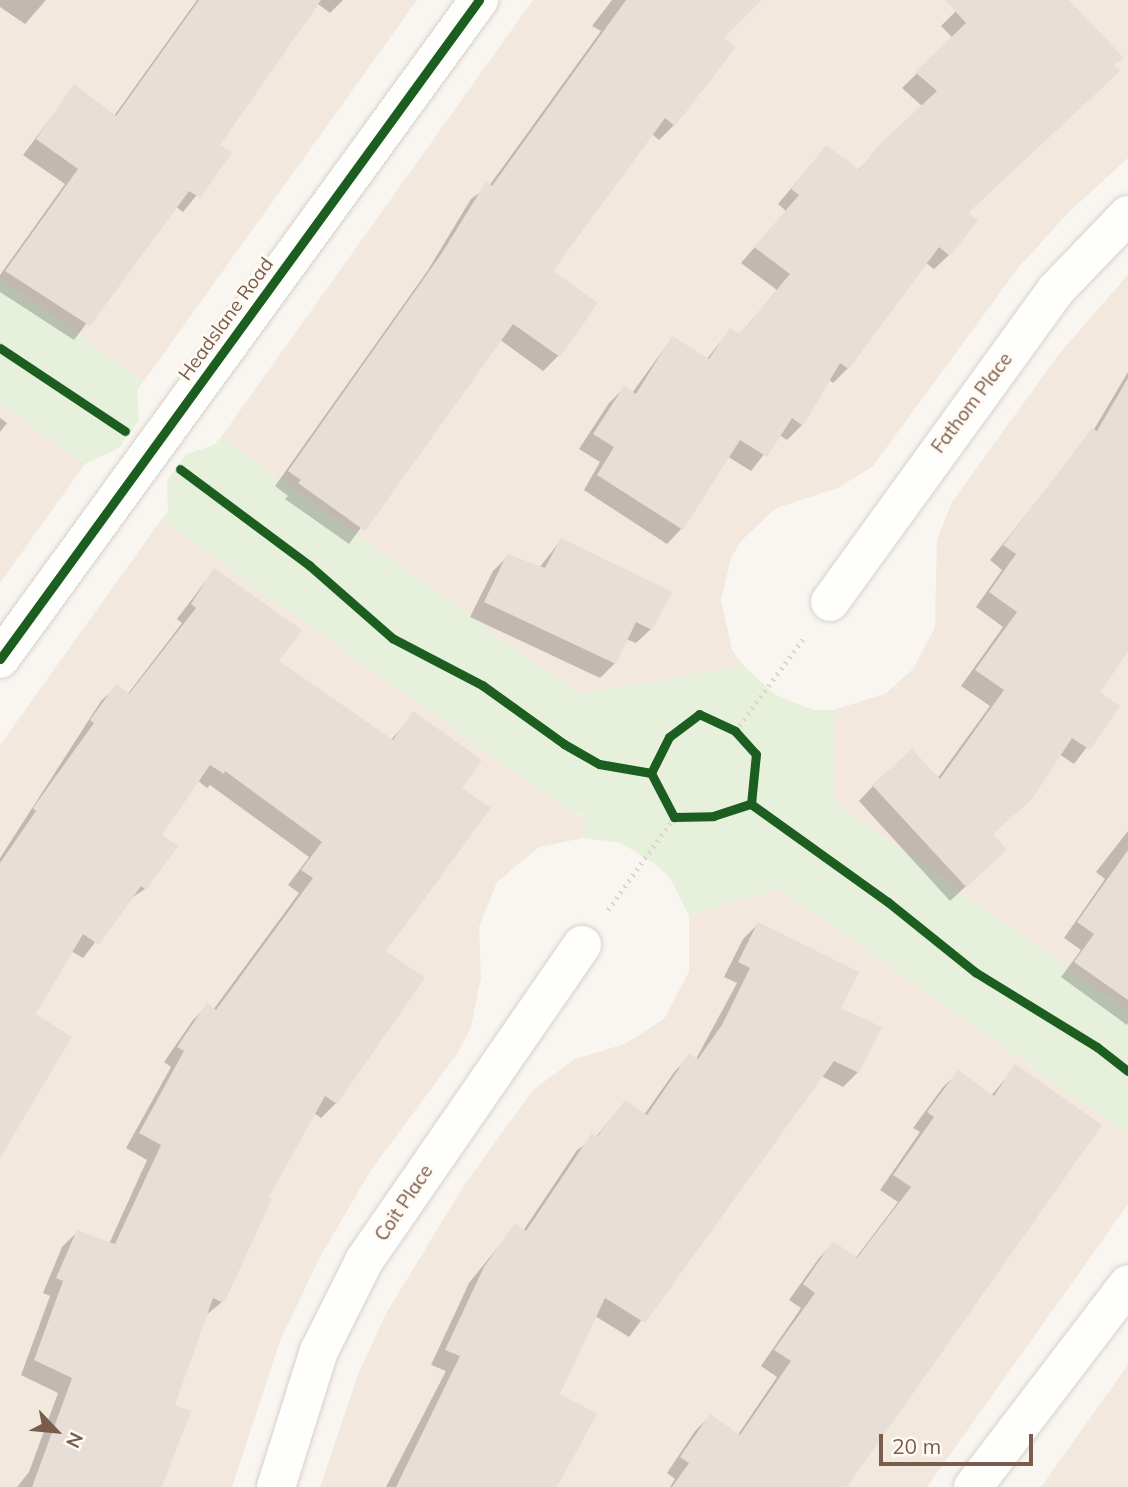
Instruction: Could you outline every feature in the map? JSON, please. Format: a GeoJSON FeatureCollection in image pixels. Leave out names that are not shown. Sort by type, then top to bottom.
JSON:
{"type":"FeatureCollection","features":[{"type":"Feature","properties":{"kind":"street","name":"Headslane Road"},"geometry":{"type":"LineString","coordinates":[[0,659],[480,0]]}},
{"type":"Feature","properties":{"kind":"street","name":"Fathom Place"},"geometry":{"type":"LineString","coordinates":[[830,602],[1056,290],[1128,215]]}},
{"type":"Feature","properties":{"kind":"street","name":"Coit Place"},"geometry":{"type":"LineString","coordinates":[[276,1487],[319,1351],[364,1261],[582,945]]}},
{"type":"Feature","properties":{"kind":"street"},"geometry":{"type":"LineString","coordinates":[[973,1487],[1128,1284]]}},
{"type":"Feature","properties":{"kind":"path"},"geometry":{"type":"LineString","coordinates":[[723,726],[739,735],[830,602]]}},
{"type":"Feature","properties":{"kind":"path"},"geometry":{"type":"LineString","coordinates":[[668,806],[674,817]]}},
{"type":"Feature","properties":{"kind":"path"},"geometry":{"type":"LineString","coordinates":[[674,817],[687,817]]}},
{"type":"Feature","properties":{"kind":"path"},"geometry":{"type":"LineString","coordinates":[[582,945],[674,817]]}},
{"type":"Feature","properties":{"kind":"shaded area"},"geometry":{"type":"Polygon","coordinates":[[[0,0],[417,0],[144,381],[0,279],[0,0]]]}},
{"type":"Feature","properties":{"kind":"shaded area"},"geometry":{"type":"Polygon","coordinates":[[[533,0],[1128,0],[1128,158],[1069,212],[1018,268],[873,466],[838,488],[776,508],[741,541],[731,558],[721,600],[732,650],[743,665],[579,694],[221,437],[533,0]]]}},
{"type":"Feature","properties":{"kind":"shaded area"},"geometry":{"type":"Polygon","coordinates":[[[1128,275],[1128,1011],[832,800],[833,710],[885,694],[913,669],[935,627],[937,540],[952,502],[1059,354],[1128,275]]]}},
{"type":"Feature","properties":{"kind":"shaded area"},"geometry":{"type":"Polygon","coordinates":[[[0,404],[85,464],[0,583],[0,404]]]}},
{"type":"Feature","properties":{"kind":"shaded area"},"geometry":{"type":"Polygon","coordinates":[[[161,520],[562,806],[583,817],[583,838],[539,847],[497,882],[479,927],[481,978],[471,1027],[457,1054],[371,1170],[320,1257],[280,1341],[232,1487],[0,1487],[0,745],[161,520]]]}},
{"type":"Feature","properties":{"kind":"shaded area"},"geometry":{"type":"Polygon","coordinates":[[[780,889],[1128,1135],[1128,1204],[927,1487],[320,1487],[359,1372],[387,1312],[463,1187],[533,1090],[575,1059],[625,1044],[664,1019],[689,972],[689,915],[780,889]]]}},
{"type":"Feature","properties":{"kind":"shaded area"},"geometry":{"type":"Polygon","coordinates":[[[1128,1365],[1128,1487],[1041,1487],[1128,1365]]]}},
{"type":"Feature","properties":{"kind":"green space"},"geometry":{"type":"Polygon","coordinates":[[[0,279],[144,381],[137,390],[139,420],[119,448],[85,464],[0,404],[0,279]]]}},
{"type":"Feature","properties":{"kind":"green space"},"geometry":{"type":"Polygon","coordinates":[[[221,437],[579,694],[743,665],[774,694],[813,710],[833,710],[833,800],[1128,1011],[1128,1135],[780,889],[689,915],[670,878],[655,864],[621,843],[583,838],[583,816],[562,806],[161,520],[168,512],[167,481],[186,454],[214,445],[221,437]]]}},
{"type":"Feature","properties":{"kind":"building"},"geometry":{"type":"Polygon","coordinates":[[[199,0],[321,0],[220,145],[232,153],[200,198],[189,191],[90,326],[5,271],[78,169],[36,139],[74,84],[116,116],[199,0]]]}},
{"type":"Feature","properties":{"kind":"building"},"geometry":{"type":"Polygon","coordinates":[[[626,0],[762,0],[724,38],[736,47],[675,126],[665,118],[553,271],[598,303],[560,357],[513,324],[365,531],[298,483],[301,480],[288,471],[442,253],[486,182],[492,186],[626,0]]]}},
{"type":"Feature","properties":{"kind":"building"},"geometry":{"type":"Polygon","coordinates":[[[945,0],[1069,0],[1124,58],[1114,65],[1120,71],[968,213],[978,220],[950,256],[939,247],[849,369],[840,363],[803,426],[792,418],[767,457],[740,440],[683,530],[597,475],[614,447],[593,434],[624,386],[636,394],[672,336],[709,359],[730,328],[740,334],[790,274],[754,247],[799,195],[791,189],[826,145],[859,170],[880,144],[937,91],[915,72],[966,23],[945,0]]]}},
{"type":"Feature","properties":{"kind":"building"},"geometry":{"type":"Polygon","coordinates":[[[1128,378],[1128,652],[1100,692],[1120,706],[1090,750],[1072,738],[1032,799],[993,834],[1007,850],[966,887],[872,785],[912,749],[940,779],[1004,690],[975,670],[1017,612],[989,592],[1016,554],[1003,545],[1092,428],[1097,431],[1128,378]]]}},
{"type":"Feature","properties":{"kind":"building"},"geometry":{"type":"Polygon","coordinates":[[[561,538],[672,592],[652,630],[636,622],[616,664],[484,602],[507,554],[545,568],[561,538]]]}},
{"type":"Feature","properties":{"kind":"building"},"geometry":{"type":"Polygon","coordinates":[[[214,568],[302,630],[279,661],[393,740],[413,711],[482,760],[462,788],[491,808],[386,951],[425,978],[337,1104],[325,1096],[269,1197],[272,1199],[224,1303],[213,1298],[175,1405],[191,1411],[162,1487],[32,1487],[72,1378],[34,1360],[63,1281],[56,1278],[77,1230],[115,1244],[161,1145],[139,1133],[184,1051],[177,1047],[207,1003],[216,1010],[313,878],[301,870],[322,842],[225,771],[224,774],[210,765],[162,835],[178,846],[146,890],[141,886],[99,945],[83,934],[36,1014],[72,1037],[0,1158],[0,863],[36,811],[33,808],[94,723],[90,720],[116,684],[129,694],[196,608],[191,604],[214,568]]]}},
{"type":"Feature","properties":{"kind":"building"},"geometry":{"type":"Polygon","coordinates":[[[1128,850],[1128,1000],[1074,962],[1094,934],[1077,922],[1128,850]]]}},
{"type":"Feature","properties":{"kind":"building"},"geometry":{"type":"Polygon","coordinates":[[[758,922],[859,972],[841,1008],[882,1027],[859,1073],[834,1061],[645,1323],[605,1298],[560,1394],[597,1414],[557,1487],[396,1487],[460,1356],[445,1350],[484,1267],[515,1223],[526,1231],[592,1133],[597,1137],[625,1100],[647,1115],[689,1054],[698,1059],[722,1025],[750,968],[738,962],[758,922]]]}},
{"type":"Feature","properties":{"kind":"building"},"geometry":{"type":"Polygon","coordinates":[[[1015,1064],[1102,1125],[847,1487],[672,1487],[689,1463],[680,1457],[710,1414],[740,1435],[791,1361],[774,1350],[815,1293],[803,1284],[833,1241],[857,1258],[911,1187],[893,1175],[934,1117],[927,1112],[958,1070],[994,1096],[1015,1064]]]}},
{"type":"Feature","properties":{"kind":"cycle path"},"geometry":{"type":"LineString","coordinates":[[0,659],[479,0]]}},
{"type":"Feature","properties":{"kind":"cycle path"},"geometry":{"type":"LineString","coordinates":[[0,348],[125,431]]}},
{"type":"Feature","properties":{"kind":"cycle path"},"geometry":{"type":"LineString","coordinates":[[180,469],[309,565],[392,638],[482,685],[564,744],[599,764],[651,773],[674,817],[713,816],[751,804],[888,902],[975,972],[1097,1047],[1128,1071]]}},
{"type":"Feature","properties":{"kind":"cycle path"},"geometry":{"type":"LineString","coordinates":[[651,773],[669,737],[699,714],[735,731],[756,754],[751,804]]}}]}
